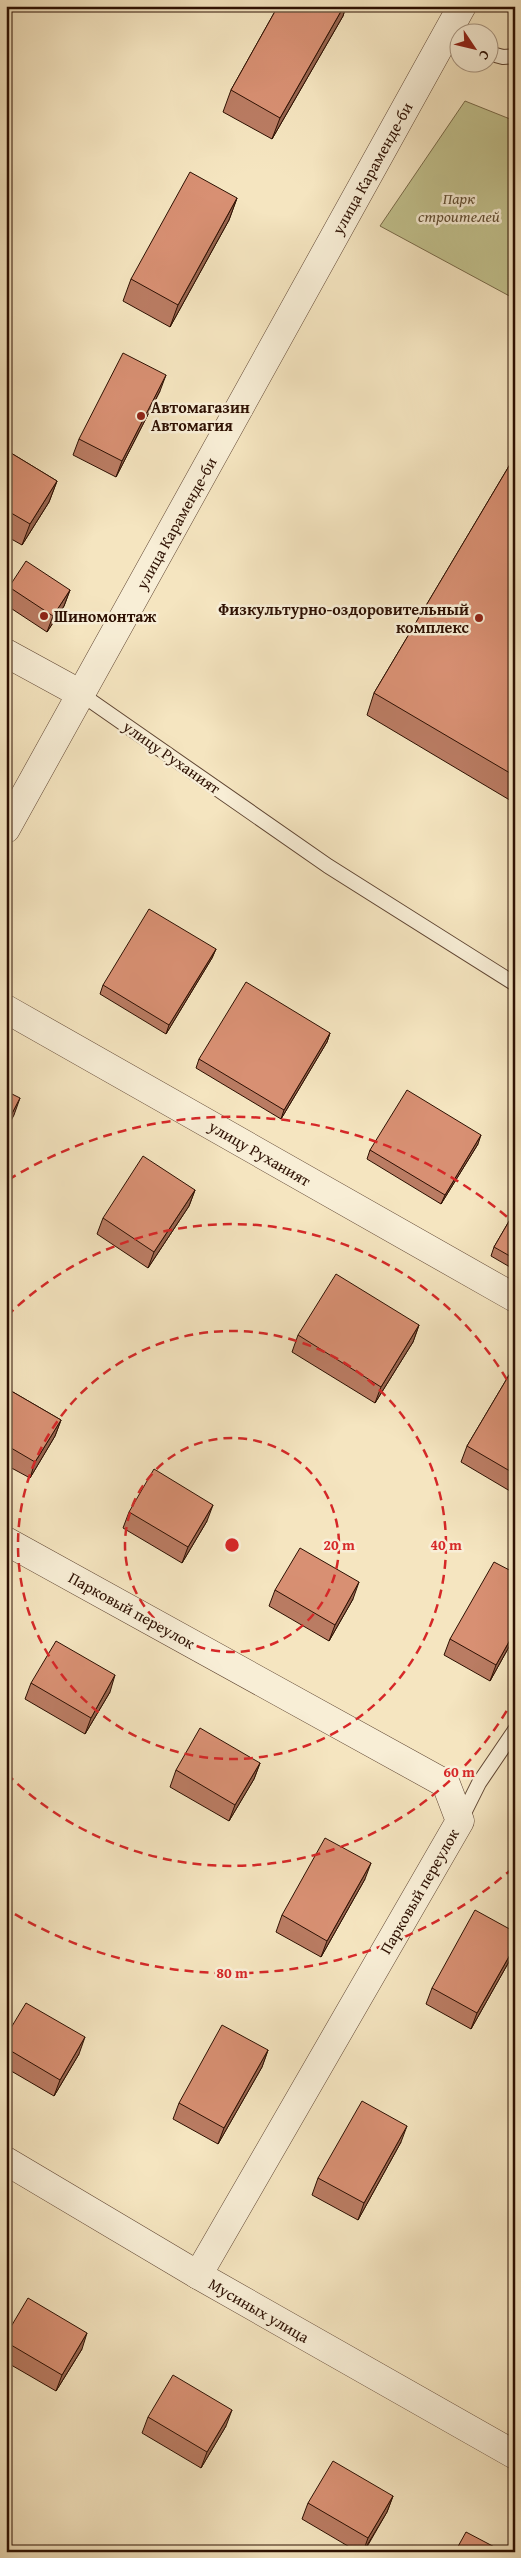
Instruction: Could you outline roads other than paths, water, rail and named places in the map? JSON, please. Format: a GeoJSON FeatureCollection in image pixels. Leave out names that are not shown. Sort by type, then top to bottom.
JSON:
{"type":"FeatureCollection","features":[{"type":"Feature","properties":{"kind":"street","name":"улица Караменде-би"},"geometry":{"type":"LineString","coordinates":[[457,22],[462,6]]}},
{"type":"Feature","properties":{"kind":"street","name":"улица Караменде-би"},"geometry":{"type":"LineString","coordinates":[[6,829],[448,47]]}},
{"type":"Feature","properties":{"kind":"street"},"geometry":{"type":"LineString","coordinates":[[6,654],[81,694]]}},
{"type":"Feature","properties":{"kind":"street","name":"улицу Руханият"},"geometry":{"type":"LineString","coordinates":[[6,1009],[515,1298]]}},
{"type":"Feature","properties":{"kind":"street","name":"Парковый переулок"},"geometry":{"type":"LineString","coordinates":[[6,1541],[446,1784],[460,1821],[198,2275]]}},
{"type":"Feature","properties":{"kind":"street","name":"Мусиных улица"},"geometry":{"type":"LineString","coordinates":[[6,2161],[198,2275],[515,2455]]}},
{"type":"Feature","properties":{"kind":"lane"},"geometry":{"type":"LineString","coordinates":[[498,56],[515,56]]}},
{"type":"Feature","properties":{"kind":"lane","name":"улицу Руханият"},"geometry":{"type":"LineString","coordinates":[[81,694],[328,866],[515,984]]}},
{"type":"Feature","properties":{"kind":"lane"},"geometry":{"type":"LineString","coordinates":[[460,1821],[479,1783],[515,1730]]}},
{"type":"Feature","properties":{"kind":"place","name":"Автомагазин Автомагия"},"geometry":{"type":"Point","coordinates":[141,416]}},
{"type":"Feature","properties":{"kind":"place","name":"Шиномонтаж"},"geometry":{"type":"Point","coordinates":[44,616]}},
{"type":"Feature","properties":{"kind":"place","name":"Физкультурно-оздоровительный комплекс"},"geometry":{"type":"Point","coordinates":[479,618]}},
{"type":"Feature","properties":{"kind":"park label","name":"Парк строителей"},"geometry":{"type":"Point","coordinates":[459,207]}}]}
